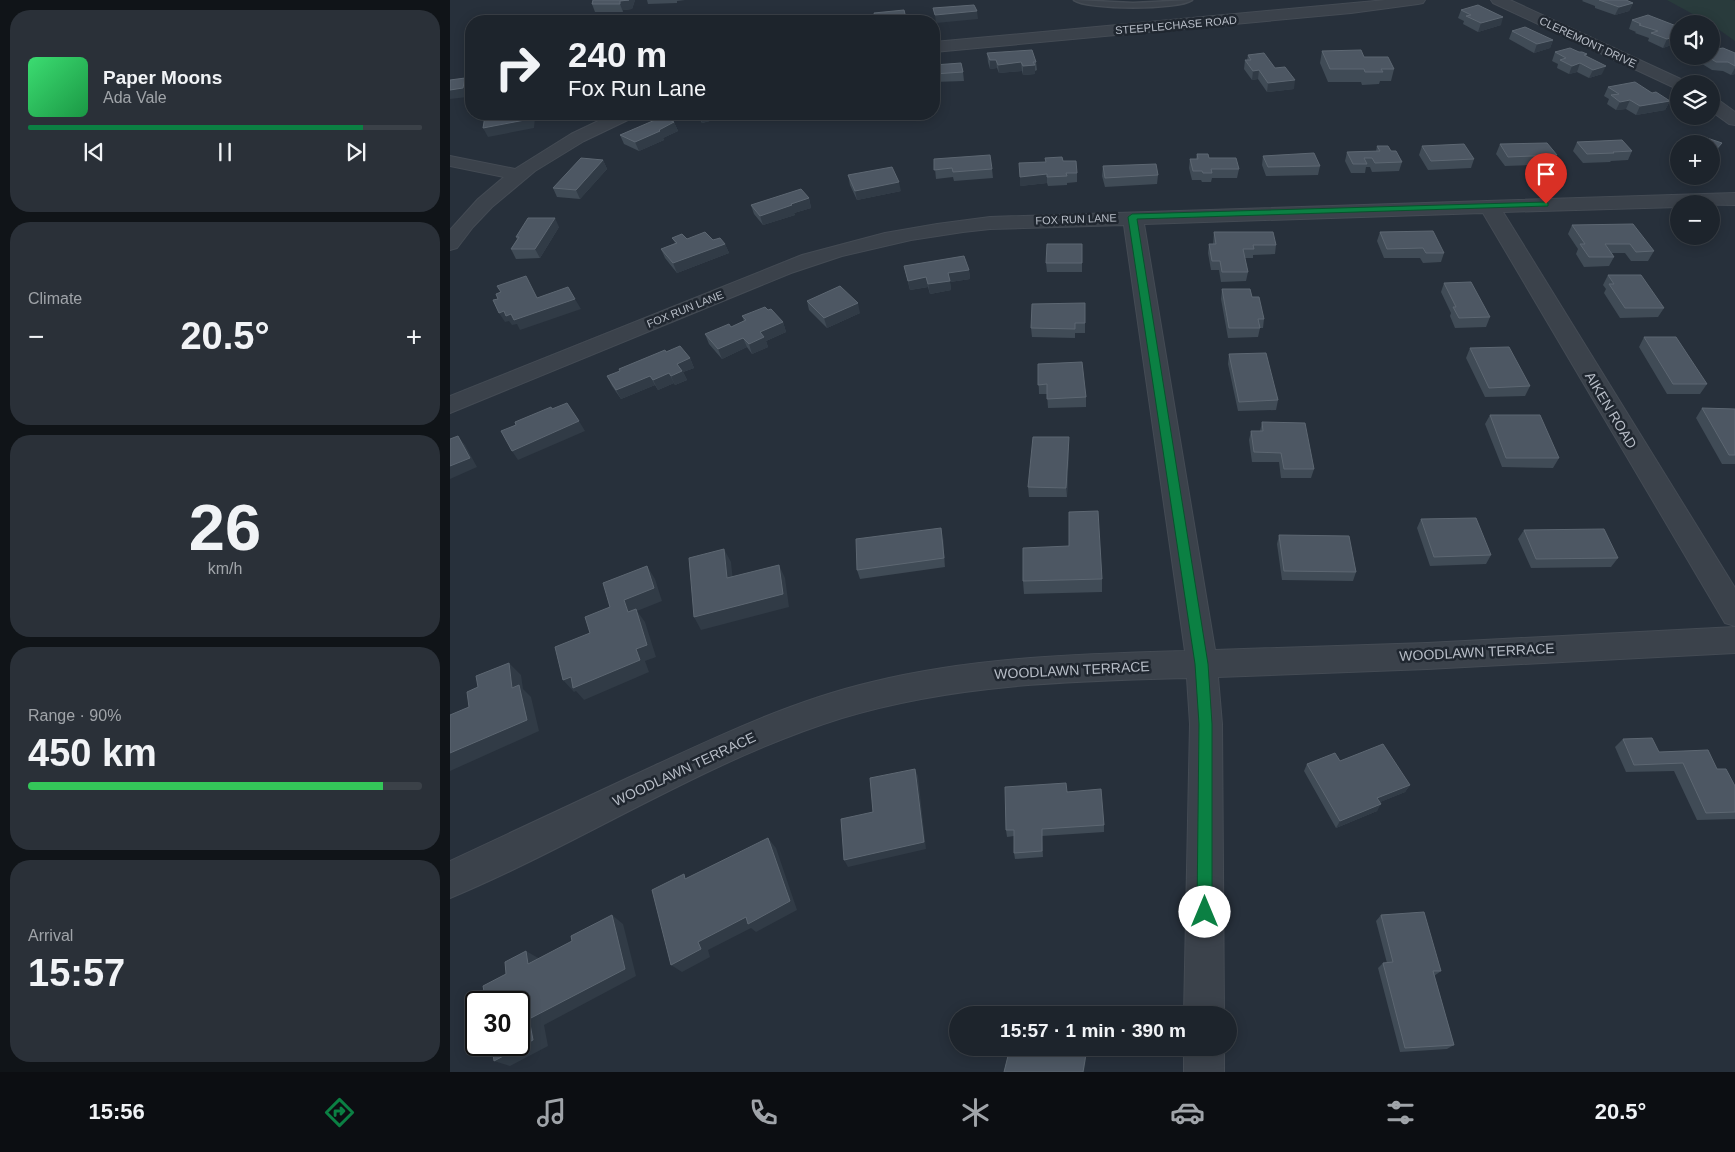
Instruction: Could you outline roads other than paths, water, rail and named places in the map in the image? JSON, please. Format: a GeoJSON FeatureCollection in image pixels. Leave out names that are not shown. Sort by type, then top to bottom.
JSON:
{"type":"FeatureCollection","features":[{"type":"Feature","properties":{"kind":"street","name":"STEEPLECHASE ROAD"},"geometry":{"type":"LineString","coordinates":[[940,46],[1341,10],[1418,0]]}},
{"type":"Feature","properties":{"kind":"street","name":"CLEREMONT DRIVE"},"geometry":{"type":"LineString","coordinates":[[1498,0],[1670,80]]}},
{"type":"Feature","properties":{"kind":"street"},"geometry":{"type":"LineString","coordinates":[[1720,109],[1735,120]]}},
{"type":"Feature","properties":{"kind":"street"},"geometry":{"type":"LineString","coordinates":[[450,244],[478,210],[519,176],[567,143],[612,120]]}},
{"type":"Feature","properties":{"kind":"street"},"geometry":{"type":"LineString","coordinates":[[450,162],[519,176]]}},
{"type":"Feature","properties":{"kind":"street","name":"FOX RUN LANE"},"geometry":{"type":"LineString","coordinates":[[450,405],[784,269],[861,243],[902,234],[955,226],[1132,217],[1735,199]]}},
{"type":"Feature","properties":{"kind":"street","name":"AIKEN ROAD"},"geometry":{"type":"LineString","coordinates":[[1489,206],[1735,614]]}},
{"type":"Feature","properties":{"kind":"street"},"geometry":{"type":"LineString","coordinates":[[1132,217],[1202,664],[1206,724],[1204,1006]]}},
{"type":"Feature","properties":{"kind":"street","name":"WOODLAWN TERRACE"},"geometry":{"type":"LineString","coordinates":[[450,880],[735,744],[804,716],[872,695],[939,681],[992,675],[1125,666],[1735,640]]}},
{"type":"Feature","properties":{"kind":"street"},"geometry":{"type":"LineString","coordinates":[[1204,1056],[1204,1072]]}},
{"type":"Feature","properties":{"kind":"lane"},"geometry":{"type":"LineString","coordinates":[[1078,0],[1119,6],[1161,4],[1188,0]]}}]}
